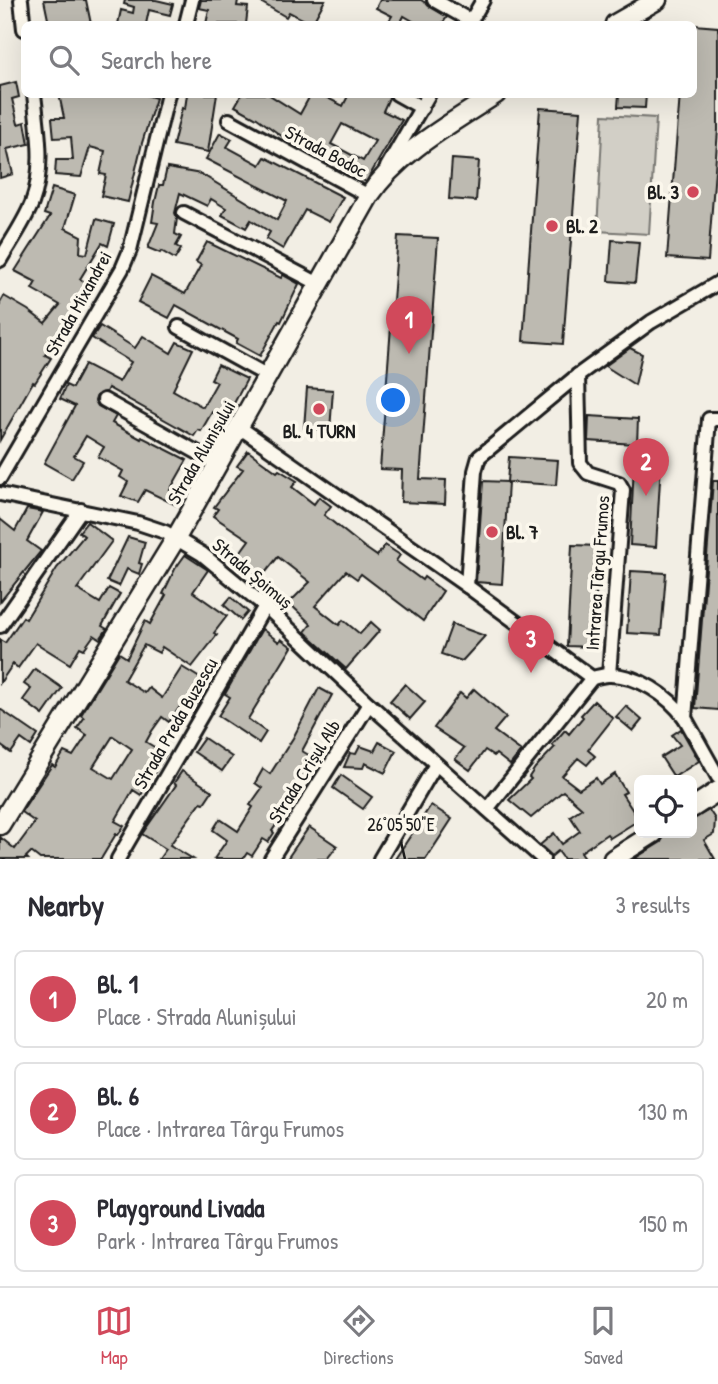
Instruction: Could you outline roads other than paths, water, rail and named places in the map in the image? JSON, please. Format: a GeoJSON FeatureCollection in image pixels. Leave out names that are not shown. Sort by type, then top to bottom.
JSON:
{"type":"FeatureCollection","features":[{"type":"Feature","properties":{"kind":"street"},"geometry":{"type":"LineString","coordinates":[[20,0],[23,21]]}},
{"type":"Feature","properties":{"kind":"street"},"geometry":{"type":"LineString","coordinates":[[187,21],[192,0]]}},
{"type":"Feature","properties":{"kind":"street"},"geometry":{"type":"LineString","coordinates":[[433,0],[467,21]]}},
{"type":"Feature","properties":{"kind":"street"},"geometry":{"type":"LineString","coordinates":[[471,21],[483,0]]}},
{"type":"Feature","properties":{"kind":"street"},"geometry":{"type":"LineString","coordinates":[[620,21],[656,0]]}},
{"type":"Feature","properties":{"kind":"street"},"geometry":{"type":"LineString","coordinates":[[0,260],[26,216],[37,183],[40,150],[34,98]]}},
{"type":"Feature","properties":{"kind":"street","name":"Strada Mixandrei"},"geometry":{"type":"LineString","coordinates":[[0,478],[122,269],[130,250],[167,98]]}},
{"type":"Feature","properties":{"kind":"street"},"geometry":{"type":"LineString","coordinates":[[404,98],[422,108]]}},
{"type":"Feature","properties":{"kind":"street","name":"Strada Alunișului"},"geometry":{"type":"LineString","coordinates":[[0,825],[176,538],[427,98]]}},
{"type":"Feature","properties":{"kind":"street"},"geometry":{"type":"LineString","coordinates":[[382,176],[490,98]]}},
{"type":"Feature","properties":{"kind":"street","name":"Strada Bodoc"},"geometry":{"type":"LineString","coordinates":[[229,120],[369,196]]}},
{"type":"Feature","properties":{"kind":"street"},"geometry":{"type":"LineString","coordinates":[[184,213],[319,284]]}},
{"type":"Feature","properties":{"kind":"street"},"geometry":{"type":"LineString","coordinates":[[467,586],[474,471],[480,457],[578,375],[651,322],[718,283]]}},
{"type":"Feature","properties":{"kind":"street"},"geometry":{"type":"LineString","coordinates":[[179,327],[268,376]]}},
{"type":"Feature","properties":{"kind":"street","name":"Intrarea Târgu Frumos"},"geometry":{"type":"LineString","coordinates":[[578,375],[580,463],[588,473],[613,480],[619,483],[623,490],[609,675]]}},
{"type":"Feature","properties":{"kind":"street"},"geometry":{"type":"LineString","coordinates":[[104,400],[218,464]]}},
{"type":"Feature","properties":{"kind":"street"},"geometry":{"type":"LineString","coordinates":[[685,718],[709,419],[718,419]]}},
{"type":"Feature","properties":{"kind":"street","name":"Intrarea Târgu Frumos"},"geometry":{"type":"LineString","coordinates":[[239,427],[467,586],[592,678],[609,675],[630,679],[664,696],[685,718],[718,776]]}},
{"type":"Feature","properties":{"kind":"street","name":"Strada Șoimuș"},"geometry":{"type":"LineString","coordinates":[[0,494],[138,523],[176,538],[218,566],[543,859]]}},
{"type":"Feature","properties":{"kind":"street"},"geometry":{"type":"LineString","coordinates":[[0,626],[81,510]]}},
{"type":"Feature","properties":{"kind":"street","name":"Strada Preda Buzescu"},"geometry":{"type":"LineString","coordinates":[[118,859],[265,606]]}},
{"type":"Feature","properties":{"kind":"street"},"geometry":{"type":"LineString","coordinates":[[487,809],[592,678]]}},
{"type":"Feature","properties":{"kind":"street","name":"Strada Crișul Alb"},"geometry":{"type":"LineString","coordinates":[[271,859],[369,704]]}},
{"type":"Feature","properties":{"kind":"street"},"geometry":{"type":"LineString","coordinates":[[380,859],[436,764]]}},
{"type":"Feature","properties":{"kind":"street"},"geometry":{"type":"LineString","coordinates":[[697,805],[718,791]]}},
{"type":"Feature","properties":{"kind":"street"},"geometry":{"type":"LineString","coordinates":[[613,859],[646,838]]}},
{"type":"Feature","properties":{"kind":"place","name":"Bl. 3"},"geometry":{"type":"Point","coordinates":[693,192]}},
{"type":"Feature","properties":{"kind":"place","name":"Bl. 2"},"geometry":{"type":"Point","coordinates":[552,226]}},
{"type":"Feature","properties":{"kind":"place","name":"Bl. 1"},"geometry":{"type":"Point","coordinates":[409,354]}},
{"type":"Feature","properties":{"kind":"place","name":"Bl. 4 TURN"},"geometry":{"type":"Point","coordinates":[319,409]}},
{"type":"Feature","properties":{"kind":"place","name":"Bl. 6"},"geometry":{"type":"Point","coordinates":[646,496]}},
{"type":"Feature","properties":{"kind":"place","name":"Bl. 7"},"geometry":{"type":"Point","coordinates":[492,532]}},
{"type":"Feature","properties":{"kind":"place","name":"Playground Livada"},"geometry":{"type":"Point","coordinates":[531,673]}}]}
